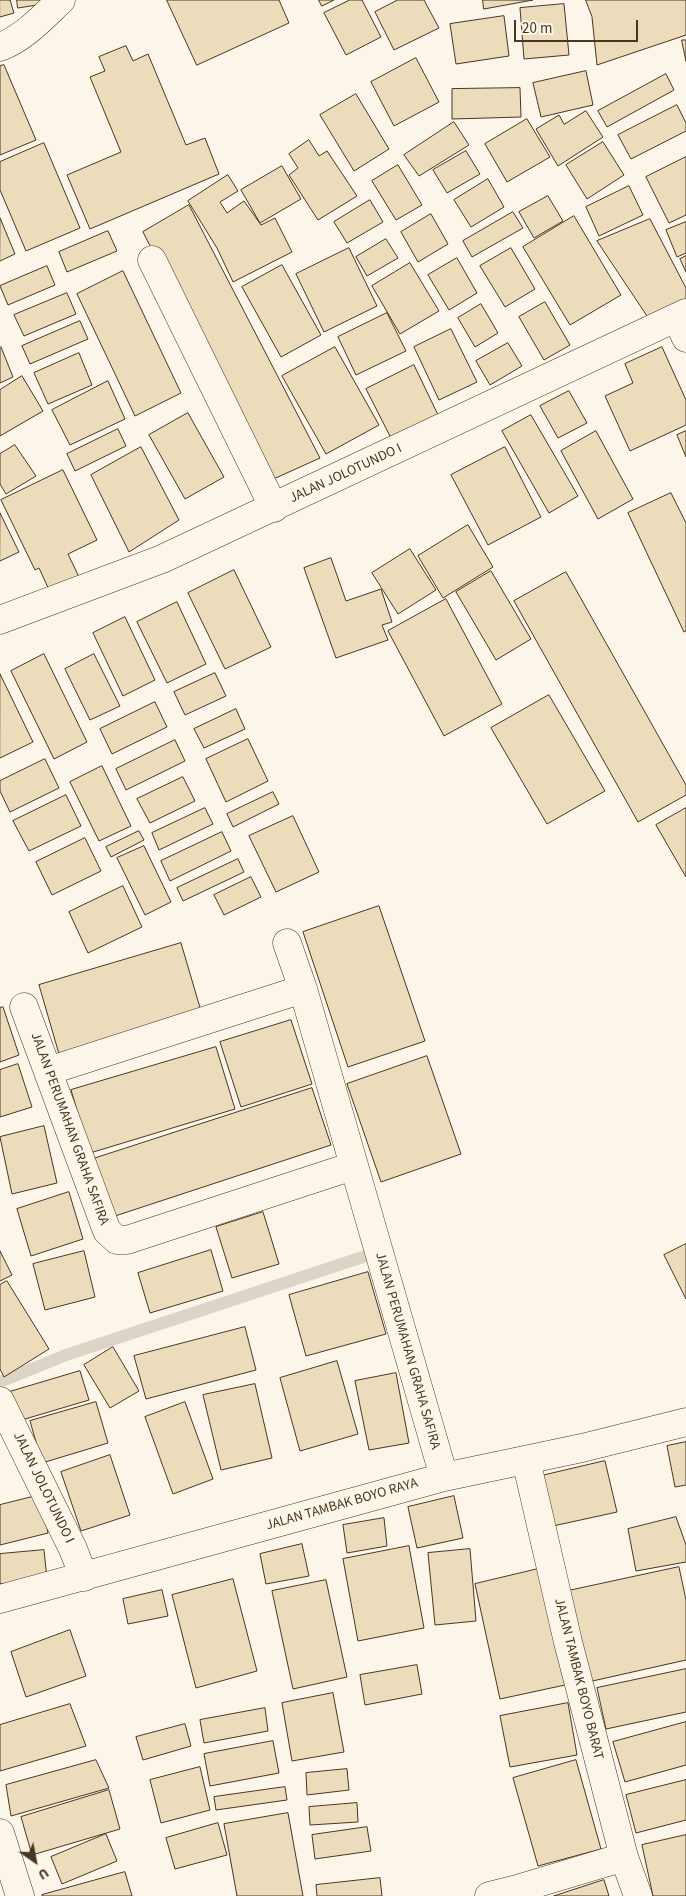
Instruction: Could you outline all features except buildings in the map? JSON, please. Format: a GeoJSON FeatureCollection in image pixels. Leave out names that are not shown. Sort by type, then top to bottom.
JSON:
{"type":"FeatureCollection","features":[{"type":"Feature","properties":{"kind":"street"},"geometry":{"type":"LineString","coordinates":[[0,47],[34,25],[61,0]]}},
{"type":"Feature","properties":{"kind":"street"},"geometry":{"type":"LineString","coordinates":[[152,260],[274,508]]}},
{"type":"Feature","properties":{"kind":"street","name":"JALAN JOLOTUNDO I"},"geometry":{"type":"LineString","coordinates":[[0,620],[162,559],[683,323]]}},
{"type":"Feature","properties":{"kind":"street","name":"JALAN PERUMAHAN GRAHA SAFIRA"},"geometry":{"type":"LineString","coordinates":[[287,943],[303,989],[444,1477]]}},
{"type":"Feature","properties":{"kind":"street"},"geometry":{"type":"LineString","coordinates":[[48,1071],[303,989]]}},
{"type":"Feature","properties":{"kind":"street","name":"JALAN PERUMAHAN GRAHA SAFIRA"},"geometry":{"type":"LineString","coordinates":[[24,1007],[107,1230],[117,1240],[127,1240],[353,1166]]}},
{"type":"Feature","properties":{"kind":"street","name":"JALAN JOLOTUNDO I"},"geometry":{"type":"LineString","coordinates":[[0,1401],[74,1549],[84,1577]]}},
{"type":"Feature","properties":{"kind":"street","name":"JALAN TAMBAK BOYO RAYA"},"geometry":{"type":"LineString","coordinates":[[0,1599],[444,1477],[582,1448],[686,1422]]}},
{"type":"Feature","properties":{"kind":"street","name":"JALAN TAMBAK BOYO BARAT"},"geometry":{"type":"LineString","coordinates":[[526,1460],[568,1642],[624,1857],[638,1896]]}},
{"type":"Feature","properties":{"kind":"street"},"geometry":{"type":"LineString","coordinates":[[0,1832],[20,1896]]}},
{"type":"Feature","properties":{"kind":"street"},"geometry":{"type":"LineString","coordinates":[[490,1896],[624,1857]]}},
{"type":"Feature","properties":{"kind":"waterway"},"geometry":{"type":"LineString","coordinates":[[0,1382],[66,1355],[378,1252]]}}]}
